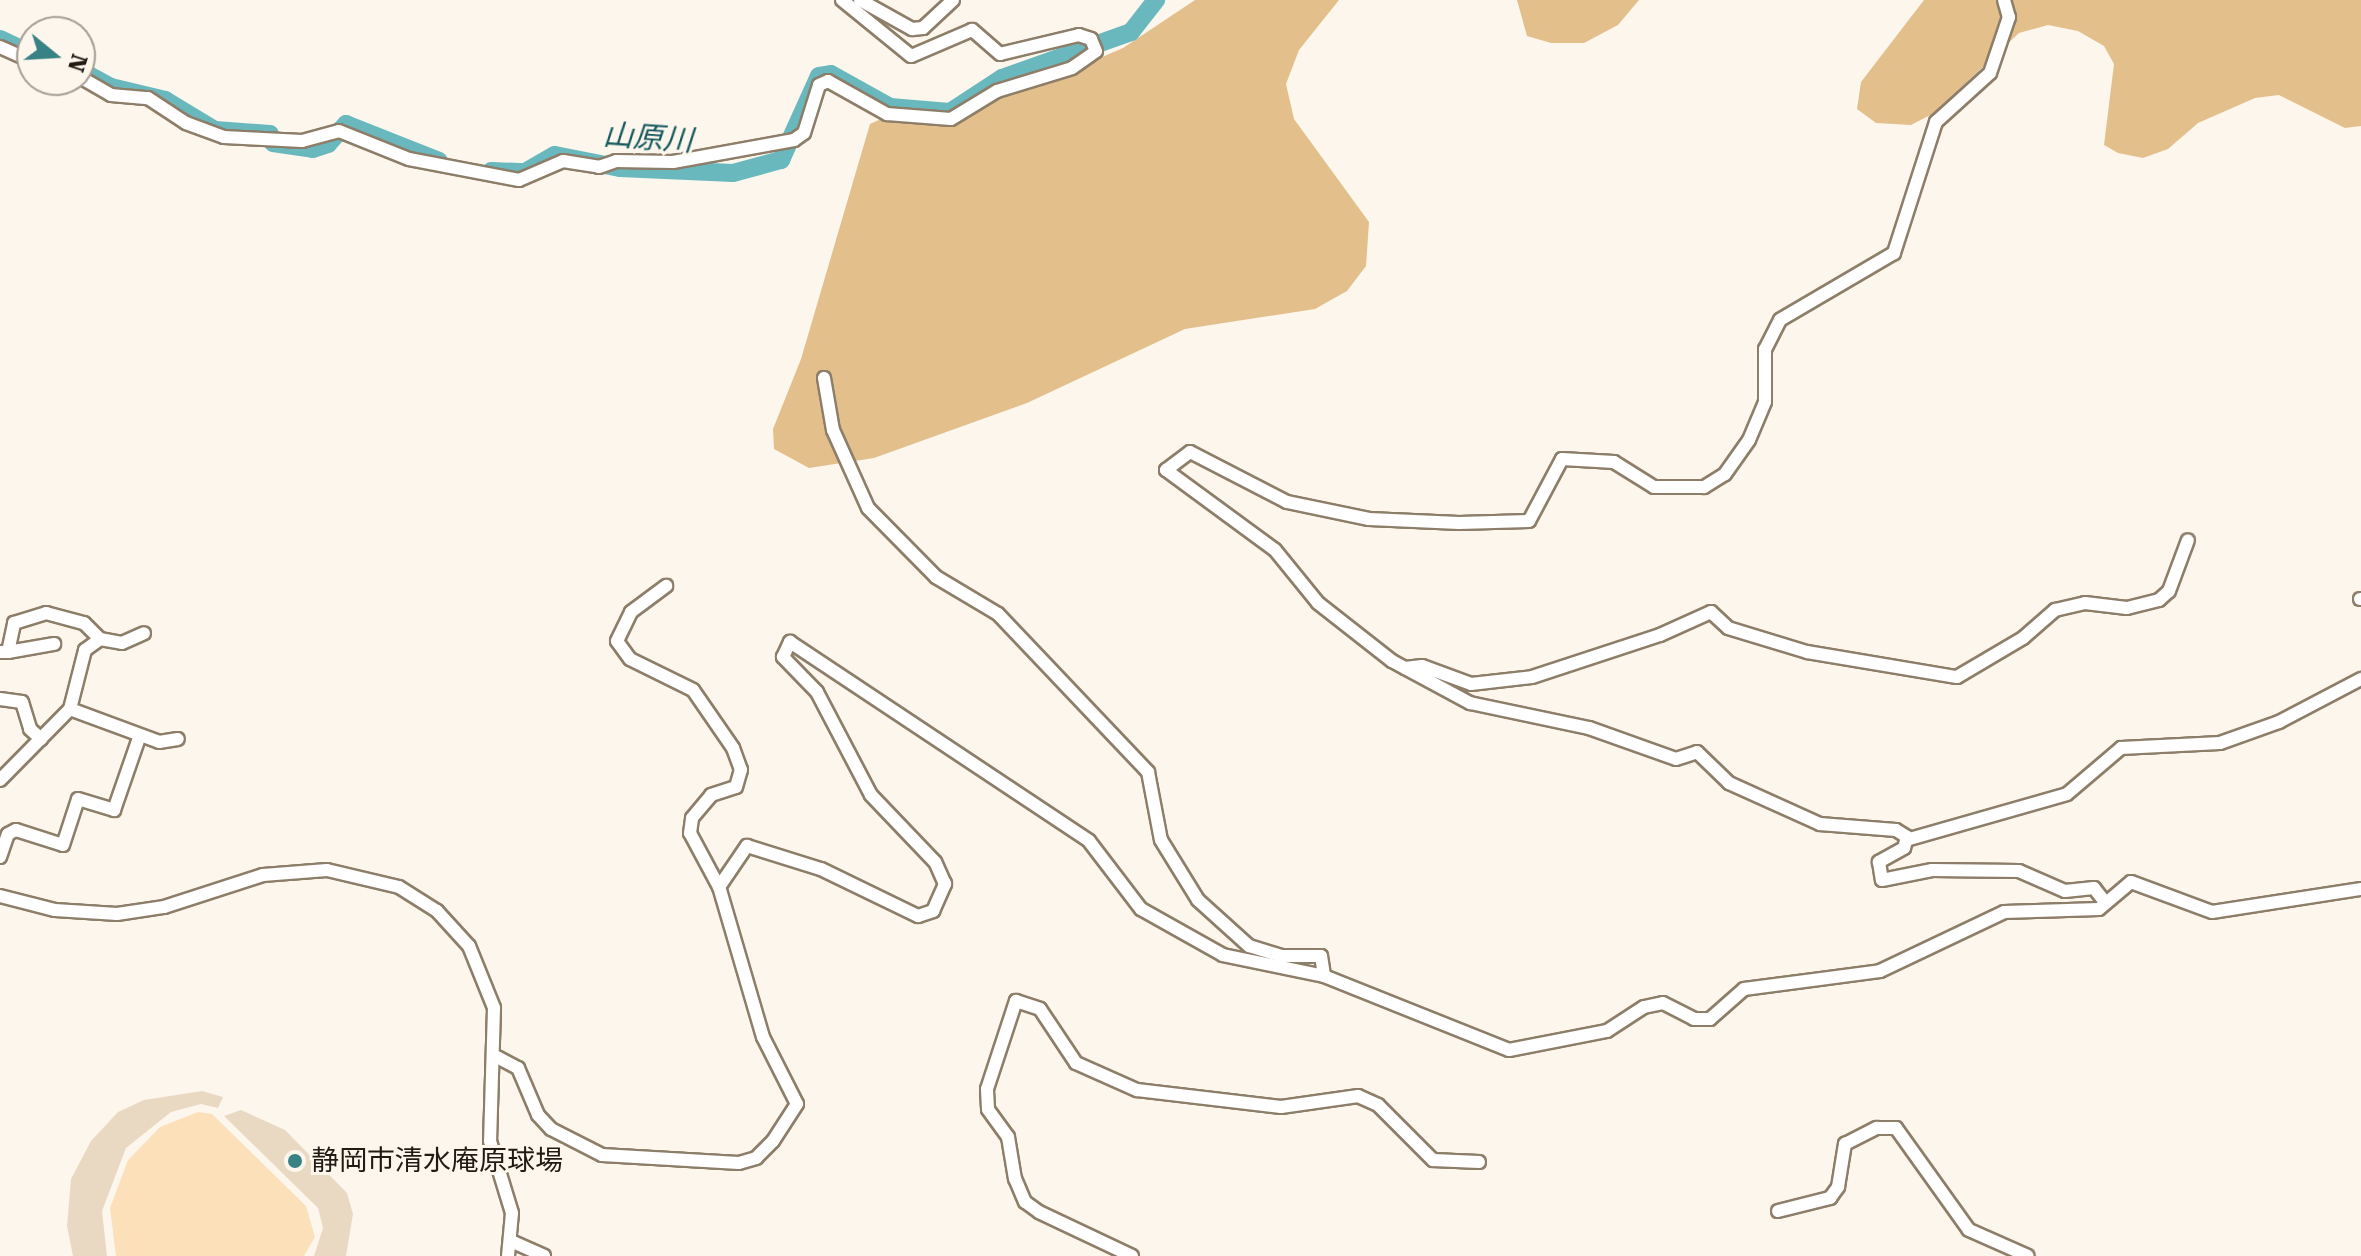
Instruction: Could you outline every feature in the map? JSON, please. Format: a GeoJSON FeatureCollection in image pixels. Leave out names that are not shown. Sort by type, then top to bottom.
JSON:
{"type":"FeatureCollection","features":[{"type":"Feature","properties":{"kind":"street"},"geometry":{"type":"LineString","coordinates":[[96,86],[111,95],[148,98],[186,123],[224,137],[302,141],[339,131],[409,159],[519,180],[563,161],[599,167],[616,161],[673,162],[794,140],[804,133],[819,85],[828,81],[887,114],[951,119],[997,91],[1072,68],[1096,51],[1091,39],[1079,35],[1000,54],[972,30],[911,56],[842,0]]}},
{"type":"Feature","properties":{"kind":"street"},"geometry":{"type":"LineString","coordinates":[[860,0],[912,29],[923,28],[953,0]]}},
{"type":"Feature","properties":{"kind":"street"},"geometry":{"type":"LineString","coordinates":[[1906,840],[1896,830],[1820,824],[1729,783],[1697,752],[1676,759],[1589,728],[1492,710],[1405,668],[1318,603],[1275,550],[1171,479],[1169,462],[1190,452],[1287,502],[1369,519],[1529,521],[1562,459],[1614,462],[1654,487],[1704,487],[1725,474],[1749,440],[1765,402],[1765,349],[1780,320],[1894,253],[1936,122],[1990,73],[2009,17],[2004,0]]}},
{"type":"Feature","properties":{"kind":"street"},"geometry":{"type":"LineString","coordinates":[[824,378],[833,430],[868,508],[936,577],[998,614],[1148,772],[1161,840],[1198,900],[1249,946],[1282,956],[1321,956],[1324,976]]}},
{"type":"Feature","properties":{"kind":"street"},"geometry":{"type":"LineString","coordinates":[[1405,668],[1422,666],[1471,684],[1532,677],[1660,635],[1711,612],[1728,628],[1807,652],[1957,677],[2023,638],[2055,610],[2085,603],[2127,608],[2159,600],[2169,591],[2188,540]]}},
{"type":"Feature","properties":{"kind":"street"},"geometry":{"type":"LineString","coordinates":[[497,1057],[518,1068],[538,1115],[574,1145],[602,1155],[739,1163],[756,1158],[797,1104],[763,1037],[719,887],[690,833],[692,818],[711,795],[736,787],[741,770],[733,748],[693,690],[630,659],[617,641],[631,612],[666,586]]}},
{"type":"Feature","properties":{"kind":"street"},"geometry":{"type":"LineString","coordinates":[[54,644],[4,652],[14,623],[46,613],[84,623],[100,639],[122,643],[144,633]]}},
{"type":"Feature","properties":{"kind":"street"},"geometry":{"type":"LineString","coordinates":[[0,780],[70,709],[81,659],[100,639]]}},
{"type":"Feature","properties":{"kind":"street"},"geometry":{"type":"LineString","coordinates":[[719,887],[747,846],[821,869],[918,916],[933,911],[945,884],[935,862],[871,795],[817,692],[783,657],[790,642],[1089,841],[1141,909],[1223,955],[1324,976],[1509,1050],[1607,1031],[1644,1007],[1663,1003],[1694,1019],[1710,1019],[1744,989],[1880,971],[2004,912],[2099,909],[2104,901],[2131,882],[2212,912],[2361,889]]}},
{"type":"Feature","properties":{"kind":"street"},"geometry":{"type":"LineString","coordinates":[[2104,901],[2094,888],[2065,891],[2019,871],[1932,870],[1882,880],[1879,862],[1898,855],[1906,840],[2067,794],[2121,748],[2220,743],[2279,722],[2361,679]]}},
{"type":"Feature","properties":{"kind":"street"},"geometry":{"type":"LineString","coordinates":[[0,699],[22,702],[30,729],[41,739]]}},
{"type":"Feature","properties":{"kind":"street"},"geometry":{"type":"LineString","coordinates":[[70,709],[140,735],[178,739]]}},
{"type":"Feature","properties":{"kind":"street"},"geometry":{"type":"LineString","coordinates":[[0,857],[8,834],[16,830],[63,845],[78,799],[114,810],[140,735]]}},
{"type":"Feature","properties":{"kind":"street"},"geometry":{"type":"LineString","coordinates":[[0,896],[65,912],[117,914],[164,907],[273,873],[327,870],[375,879],[437,911],[469,946],[494,1008],[497,1057],[490,1141],[512,1213],[513,1242],[508,1256]]}},
{"type":"Feature","properties":{"kind":"street"},"geometry":{"type":"LineString","coordinates":[[1132,1256],[1039,1212],[1025,1202],[1015,1179],[1008,1137],[988,1109],[987,1089],[1016,1001],[1040,1009],[1076,1063],[1137,1090],[1281,1107],[1358,1096],[1378,1105],[1433,1160],[1479,1162]]}},
{"type":"Feature","properties":{"kind":"street"},"geometry":{"type":"LineString","coordinates":[[1778,1211],[1830,1198],[1838,1187],[1845,1144],[1877,1128],[1896,1128],[1969,1230],[2028,1256]]}},
{"type":"Feature","properties":{"kind":"street"},"geometry":{"type":"LineString","coordinates":[[513,1242],[544,1256]]}},
{"type":"Feature","properties":{"kind":"shaded area"},"geometry":{"type":"Polygon","coordinates":[[[1195,0],[1339,0],[1299,50],[1286,84],[1294,119],[1369,222],[1366,266],[1347,291],[1315,309],[1185,329],[1027,403],[874,458],[809,468],[774,449],[773,429],[801,359],[870,124],[892,114],[1013,95],[1123,48],[1195,0]]]}},
{"type":"Feature","properties":{"kind":"shaded area"},"geometry":{"type":"Polygon","coordinates":[[[1517,0],[1639,0],[1618,25],[1584,43],[1551,43],[1527,36],[1517,0]]]}},
{"type":"Feature","properties":{"kind":"shaded area"},"geometry":{"type":"Polygon","coordinates":[[[1924,0],[2361,0],[2361,126],[2345,128],[2279,95],[2255,98],[2198,123],[2168,149],[2143,158],[2118,153],[2104,145],[2114,64],[2104,46],[2078,31],[2048,25],[2019,33],[1934,113],[1911,125],[1876,123],[1857,109],[1861,82],[1924,0]]]}},
{"type":"Feature","properties":{"kind":"shaded area"},"geometry":{"type":"Polygon","coordinates":[[[198,1112],[212,1114],[306,1206],[315,1237],[304,1256],[116,1256],[110,1208],[128,1160],[160,1127],[198,1112]]]}},
{"type":"Feature","properties":{"kind":"building"},"geometry":{"type":"Polygon","coordinates":[[[202,1091],[223,1097],[218,1108],[201,1104],[171,1112],[126,1148],[102,1211],[107,1256],[73,1256],[67,1226],[71,1179],[91,1141],[118,1112],[144,1100],[202,1091]]]}},
{"type":"Feature","properties":{"kind":"building"},"geometry":{"type":"Polygon","coordinates":[[[241,1110],[285,1130],[347,1193],[353,1214],[346,1256],[314,1256],[323,1228],[318,1208],[224,1116],[241,1110]]]}},
{"type":"Feature","properties":{"kind":"waterway","name":"山原川"},"geometry":{"type":"LineString","coordinates":[[491,171],[525,172],[555,155],[620,168],[733,173],[781,160],[819,76],[831,74],[890,107],[950,112],[1002,78],[1131,32],[1156,0]]}},
{"type":"Feature","properties":{"kind":"waterway","name":"山原川"},"geometry":{"type":"LineString","coordinates":[[0,39],[16,46]]}},
{"type":"Feature","properties":{"kind":"waterway","name":"山原川"},"geometry":{"type":"LineString","coordinates":[[96,79],[111,87],[165,100],[215,130],[270,134],[273,143],[313,149],[328,144],[346,124],[439,161]]}},
{"type":"Feature","properties":{"kind":"place","name":"静岡市清水庵原球場"},"geometry":{"type":"Point","coordinates":[295,1161]}}]}
